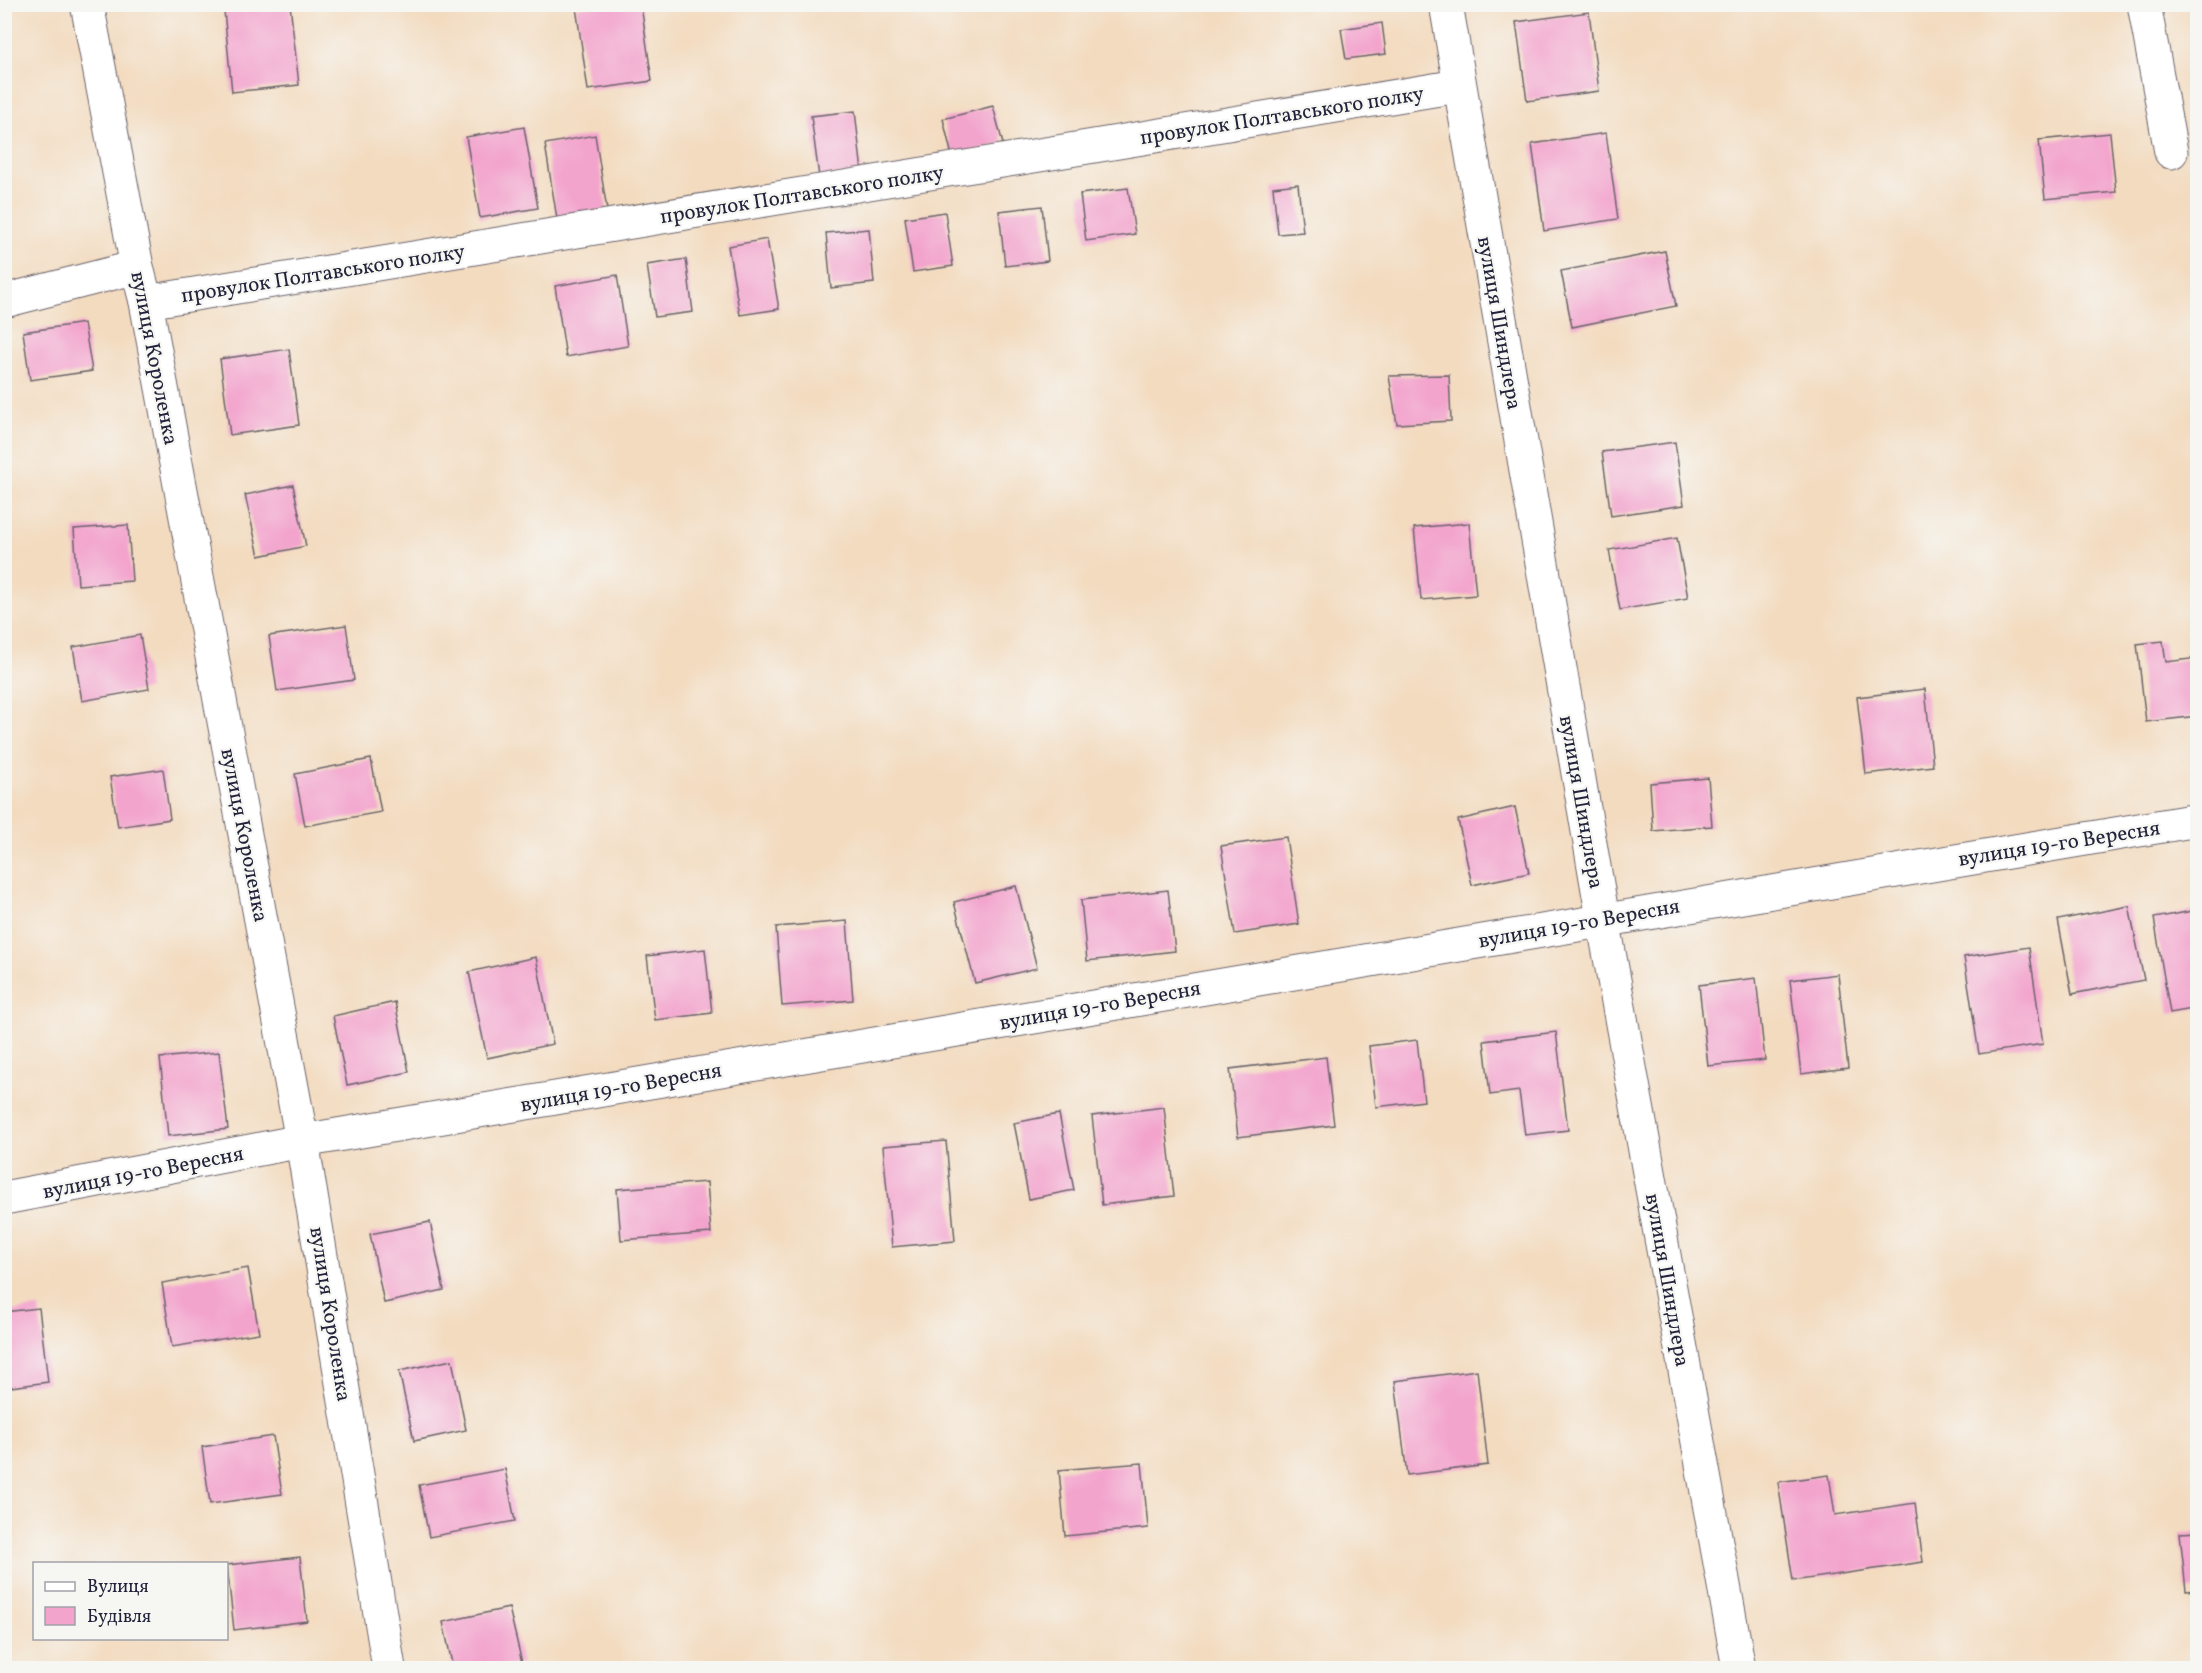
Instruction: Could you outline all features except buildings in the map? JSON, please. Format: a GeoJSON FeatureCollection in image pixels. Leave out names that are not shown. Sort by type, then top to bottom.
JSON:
{"type":"FeatureCollection","features":[{"type":"Feature","properties":{"kind":"street","name":"вулиця Короленка"},"geometry":{"type":"LineString","coordinates":[[87,4],[136,267],[146,302],[302,1141],[389,1668]]}},
{"type":"Feature","properties":{"kind":"street","name":"вулиця Шиндлера"},"geometry":{"type":"LineString","coordinates":[[1446,4],[1458,86],[1603,919],[1739,1668]]}},
{"type":"Feature","properties":{"kind":"street"},"geometry":{"type":"LineString","coordinates":[[2144,4],[2171,152]]}},
{"type":"Feature","properties":{"kind":"street","name":"провулок Полтавського полку"},"geometry":{"type":"LineString","coordinates":[[146,302],[1458,86]]}},
{"type":"Feature","properties":{"kind":"street"},"geometry":{"type":"LineString","coordinates":[[4,301],[136,267]]}},
{"type":"Feature","properties":{"kind":"street","name":"вулиця 19-го Вересня"},"geometry":{"type":"LineString","coordinates":[[4,1198],[302,1141],[2198,820]]}}]}
